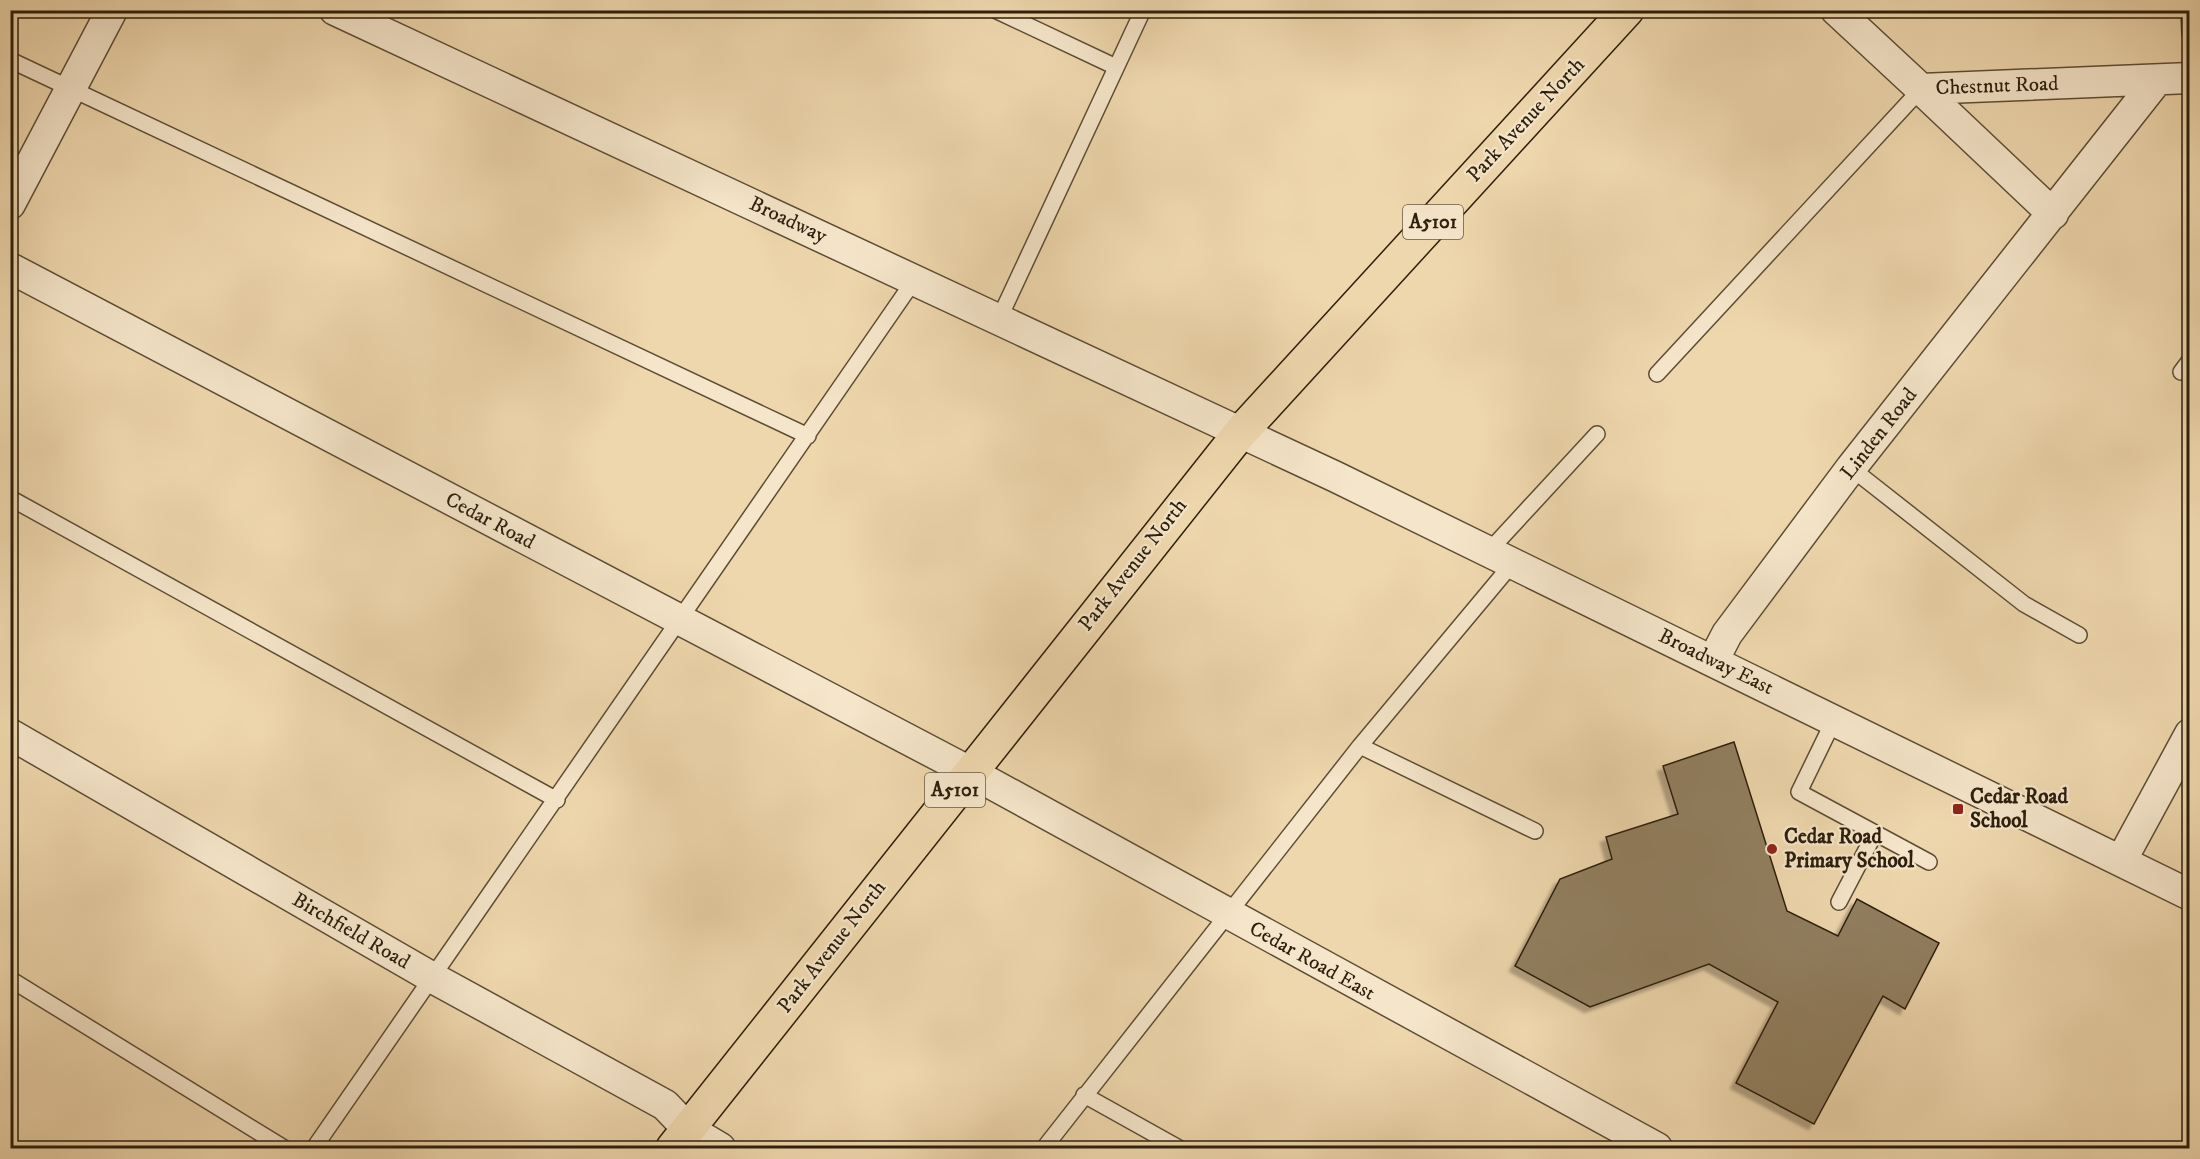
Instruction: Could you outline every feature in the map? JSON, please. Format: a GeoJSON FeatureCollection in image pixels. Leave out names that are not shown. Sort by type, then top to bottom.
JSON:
{"type":"FeatureCollection","features":[{"type":"Feature","properties":{"kind":"main road","name":"Park Avenue North"},"geometry":{"type":"LineString","coordinates":[[681,1138],[1240,433],[1627,10]]}},
{"type":"Feature","properties":{"kind":"street"},"geometry":{"type":"LineString","coordinates":[[10,204],[112,10]]}},
{"type":"Feature","properties":{"kind":"street","name":"Broadway"},"geometry":{"type":"LineString","coordinates":[[335,10],[915,279],[1240,433]]}},
{"type":"Feature","properties":{"kind":"street","name":"Chestnut Road"},"geometry":{"type":"LineString","coordinates":[[1836,10],[1921,89],[2190,78]]}},
{"type":"Feature","properties":{"kind":"street","name":"Linden Road"},"geometry":{"type":"LineString","coordinates":[[1713,660],[1727,634],[1851,468],[2054,214],[2157,80]]}},
{"type":"Feature","properties":{"kind":"street"},"geometry":{"type":"LineString","coordinates":[[1921,89],[2054,214]]}},
{"type":"Feature","properties":{"kind":"street","name":"Cedar Road"},"geometry":{"type":"LineString","coordinates":[[10,268],[970,772]]}},
{"type":"Feature","properties":{"kind":"street","name":"Broadway East"},"geometry":{"type":"LineString","coordinates":[[1240,433],[1713,660],[2190,896]]}},
{"type":"Feature","properties":{"kind":"street","name":"Birchfield Road"},"geometry":{"type":"LineString","coordinates":[[10,734],[433,978],[665,1105],[681,1138],[720,1149]]}},
{"type":"Feature","properties":{"kind":"street"},"geometry":{"type":"LineString","coordinates":[[2121,861],[2190,734]]}},
{"type":"Feature","properties":{"kind":"street","name":"Cedar Road East"},"geometry":{"type":"LineString","coordinates":[[970,772],[1656,1149]]}},
{"type":"Feature","properties":{"kind":"lane"},"geometry":{"type":"LineString","coordinates":[[995,10],[1116,67]]}},
{"type":"Feature","properties":{"kind":"lane"},"geometry":{"type":"LineString","coordinates":[[999,319],[1143,10]]}},
{"type":"Feature","properties":{"kind":"lane"},"geometry":{"type":"LineString","coordinates":[[2188,10],[2190,34]]}},
{"type":"Feature","properties":{"kind":"lane"},"geometry":{"type":"LineString","coordinates":[[10,60],[808,436]]}},
{"type":"Feature","properties":{"kind":"lane"},"geometry":{"type":"LineString","coordinates":[[1657,374],[1921,89]]}},
{"type":"Feature","properties":{"kind":"lane"},"geometry":{"type":"LineString","coordinates":[[314,1149],[915,279]]}},
{"type":"Feature","properties":{"kind":"lane"},"geometry":{"type":"LineString","coordinates":[[1044,1149],[1084,1095],[1360,746],[1500,558],[1597,434]]}},
{"type":"Feature","properties":{"kind":"lane"},"geometry":{"type":"LineString","coordinates":[[1851,468],[2024,604],[2079,635]]}},
{"type":"Feature","properties":{"kind":"lane"},"geometry":{"type":"LineString","coordinates":[[10,498],[556,800]]}},
{"type":"Feature","properties":{"kind":"lane"},"geometry":{"type":"LineString","coordinates":[[1834,720],[1799,792],[1929,862]]}},
{"type":"Feature","properties":{"kind":"lane"},"geometry":{"type":"LineString","coordinates":[[1360,746],[1535,831]]}},
{"type":"Feature","properties":{"kind":"lane"},"geometry":{"type":"LineString","coordinates":[[1839,902],[1875,833]]}},
{"type":"Feature","properties":{"kind":"lane"},"geometry":{"type":"LineString","coordinates":[[10,979],[284,1149]]}},
{"type":"Feature","properties":{"kind":"lane"},"geometry":{"type":"LineString","coordinates":[[1084,1095],[1179,1149]]}},
{"type":"Feature","properties":{"kind":"building","name":"Cedar Road Primary School"},"geometry":{"type":"Polygon","coordinates":[[[1734,742],[1787,911],[1838,936],[1857,899],[1939,943],[1905,1009],[1883,996],[1814,1124],[1736,1083],[1778,1002],[1709,964],[1590,1007],[1515,966],[1560,879],[1612,859],[1606,837],[1678,814],[1663,766],[1734,742]]]}},
{"type":"Feature","properties":{"kind":"place","name":"Cedar Road School"},"geometry":{"type":"Point","coordinates":[1958,809]}},
{"type":"Feature","properties":{"kind":"place","name":"Cedar Road Primary School"},"geometry":{"type":"Point","coordinates":[1772,849]}}]}
